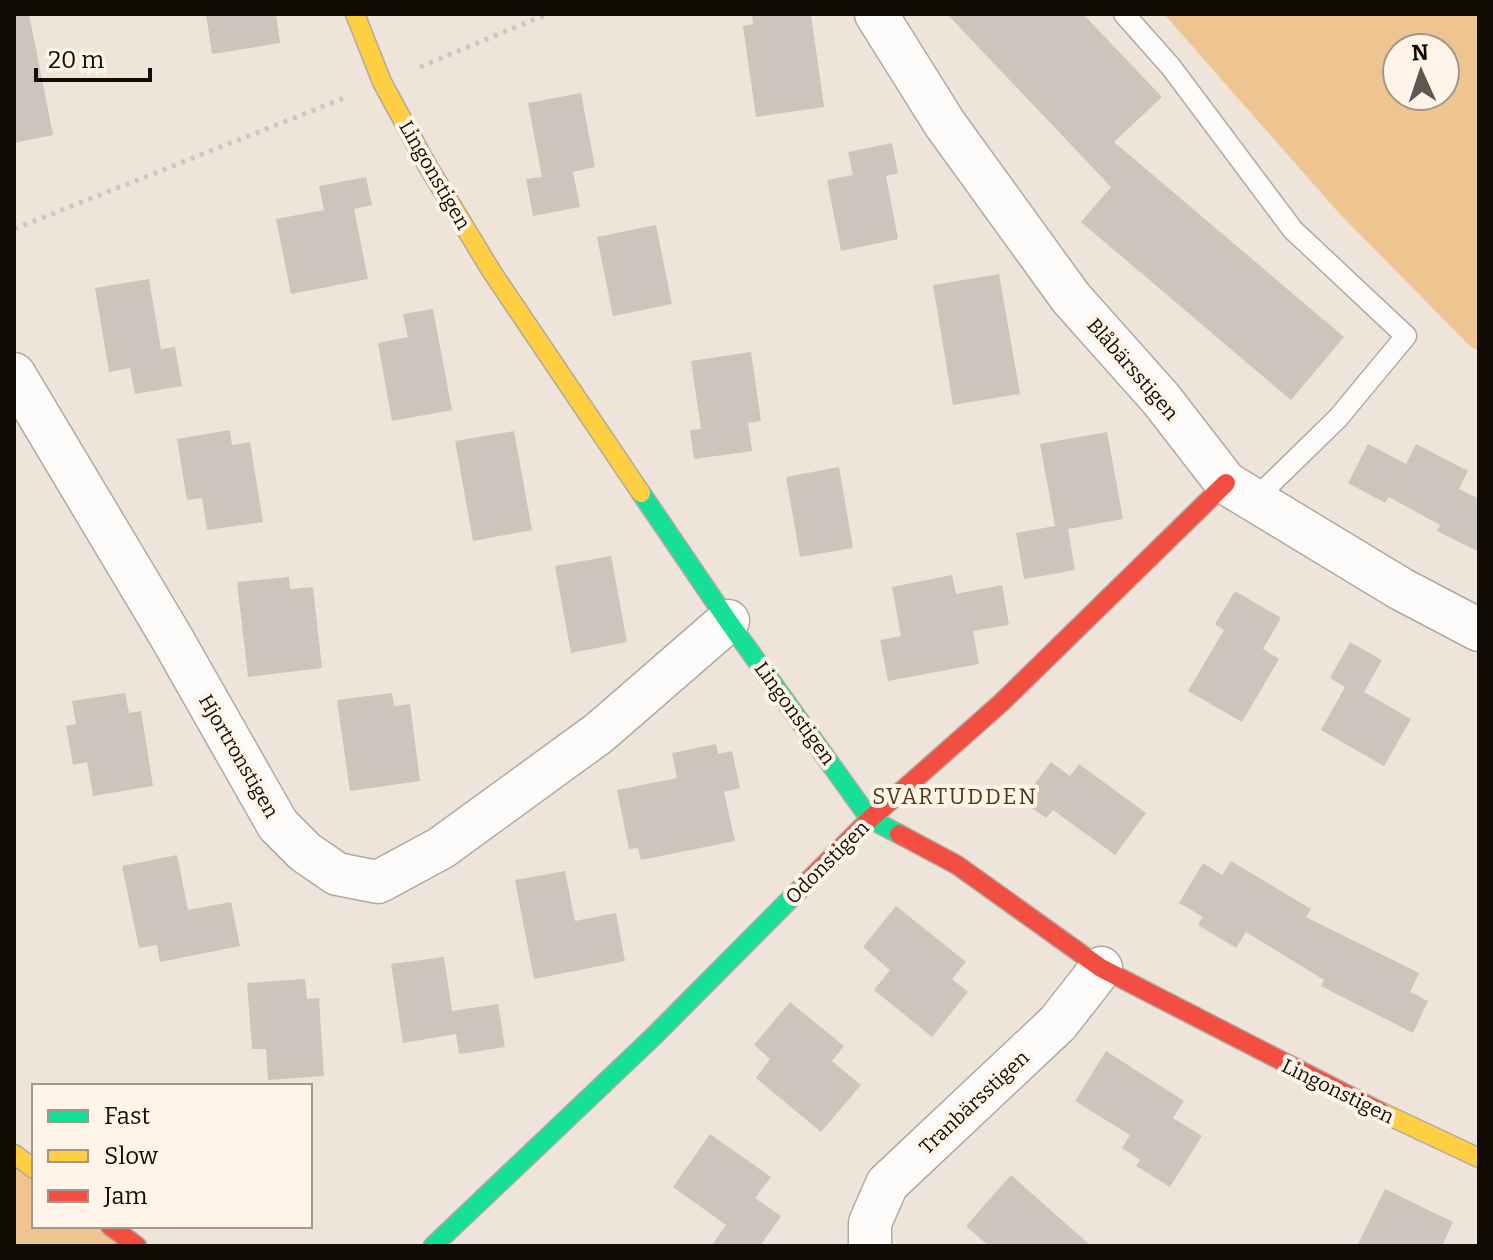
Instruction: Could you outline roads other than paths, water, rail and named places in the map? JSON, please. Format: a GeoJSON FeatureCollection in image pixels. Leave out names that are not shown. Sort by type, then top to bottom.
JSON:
{"type":"FeatureCollection","features":[{"type":"Feature","properties":{"kind":"street","name":"Lingonstigen"},"geometry":{"type":"LineString","coordinates":[[355,14],[382,82],[427,165],[492,272],[728,621],[870,819],[957,865],[1101,968],[1323,1085],[1479,1158]]}},
{"type":"Feature","properties":{"kind":"street","name":"Blåbärsstigen"},"geometry":{"type":"LineString","coordinates":[[876,14],[945,124],[1071,298],[1240,491],[1401,589],[1479,630]]}},
{"type":"Feature","properties":{"kind":"street","name":"Hjortronstigen"},"geometry":{"type":"LineString","coordinates":[[14,374],[170,635],[278,825],[305,852],[337,874],[378,882],[441,848],[599,733],[728,621]]}},
{"type":"Feature","properties":{"kind":"street","name":"Odonstigen"},"geometry":{"type":"LineString","coordinates":[[433,1246],[654,1036],[870,819],[1240,491]]}},
{"type":"Feature","properties":{"kind":"street","name":"Tranbärsstigen"},"geometry":{"type":"LineString","coordinates":[[870,1246],[870,1223],[887,1184],[1058,1023],[1101,968]]}},
{"type":"Feature","properties":{"kind":"street"},"geometry":{"type":"LineString","coordinates":[[14,1154],[32,1168]]}},
{"type":"Feature","properties":{"kind":"street"},"geometry":{"type":"LineString","coordinates":[[113,1228],[137,1246]]}},
{"type":"Feature","properties":{"kind":"lane"},"geometry":{"type":"LineString","coordinates":[[1124,14],[1171,67],[1293,230],[1406,336],[1338,418],[1240,491]]}},
{"type":"Feature","properties":{"kind":"district","name":"SVARTUDDEN"},"geometry":{"type":"Point","coordinates":[955,796]}}]}
